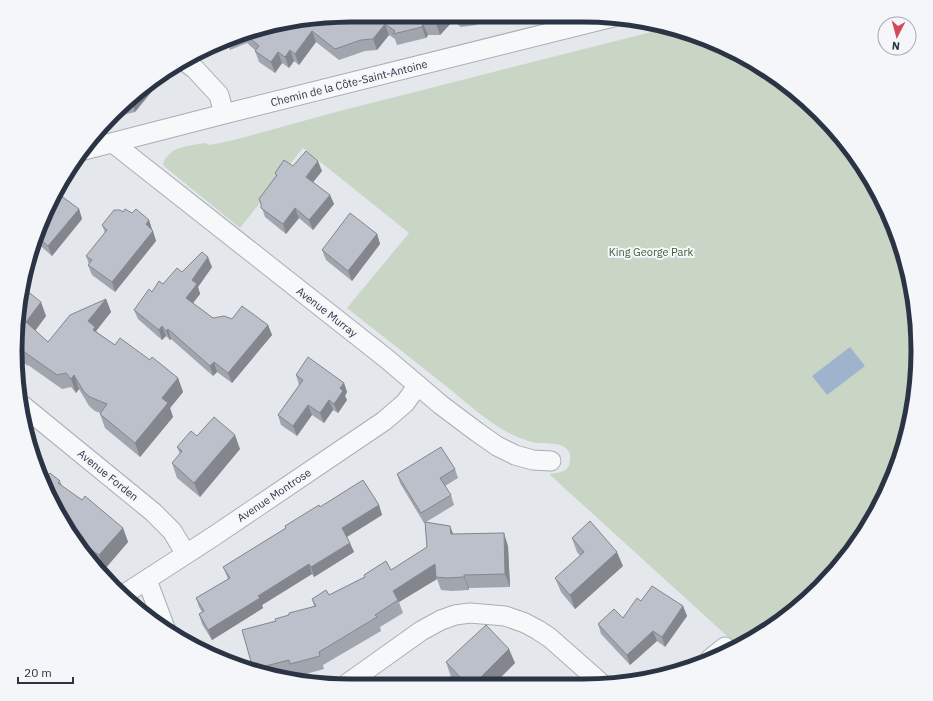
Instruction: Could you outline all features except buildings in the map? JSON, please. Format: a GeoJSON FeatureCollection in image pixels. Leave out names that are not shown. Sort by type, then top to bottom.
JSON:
{"type":"FeatureCollection","features":[{"type":"Feature","properties":{"kind":"street","name":"Chemin de la Côte-Saint-Antoine"},"geometry":{"type":"LineString","coordinates":[[93,148],[224,114],[559,23]]}},
{"type":"Feature","properties":{"kind":"street"},"geometry":{"type":"LineString","coordinates":[[189,64],[219,95],[224,114]]}},
{"type":"Feature","properties":{"kind":"street","name":"Avenue Murray"},"geometry":{"type":"LineString","coordinates":[[113,143],[387,359],[441,405],[497,446],[515,455],[551,461]]}},
{"type":"Feature","properties":{"kind":"street","name":"Avenue Montrose"},"geometry":{"type":"LineString","coordinates":[[128,592],[214,536],[384,421],[405,403],[418,385]]}},
{"type":"Feature","properties":{"kind":"street","name":"Avenue Forden"},"geometry":{"type":"LineString","coordinates":[[27,409],[153,512],[172,531],[186,554]]}},
{"type":"Feature","properties":{"kind":"street"},"geometry":{"type":"LineString","coordinates":[[147,580],[162,619]]}},
{"type":"Feature","properties":{"kind":"street"},"geometry":{"type":"LineString","coordinates":[[354,679],[421,631],[441,620],[455,615],[470,613],[505,616],[532,626],[550,638],[600,678]]}},
{"type":"Feature","properties":{"kind":"green space","name":"King George Park"},"geometry":{"type":"Polygon","coordinates":[[[657,30],[688,39],[747,66],[782,90],[815,118],[856,168],[877,205],[886,225],[894,245],[905,286],[911,350],[905,415],[894,456],[886,476],[867,515],[856,533],[815,583],[765,624],[734,642],[549,474],[560,472],[568,468],[570,455],[566,448],[558,444],[529,441],[515,436],[492,423],[347,308],[409,233],[303,148],[240,228],[163,164],[166,158],[175,150],[186,146],[205,143],[210,145],[234,140],[336,112],[657,30]]]}},
{"type":"Feature","properties":{"kind":"water"},"geometry":{"type":"Polygon","coordinates":[[[850,347],[865,366],[827,395],[812,376],[850,347]]]}}]}
